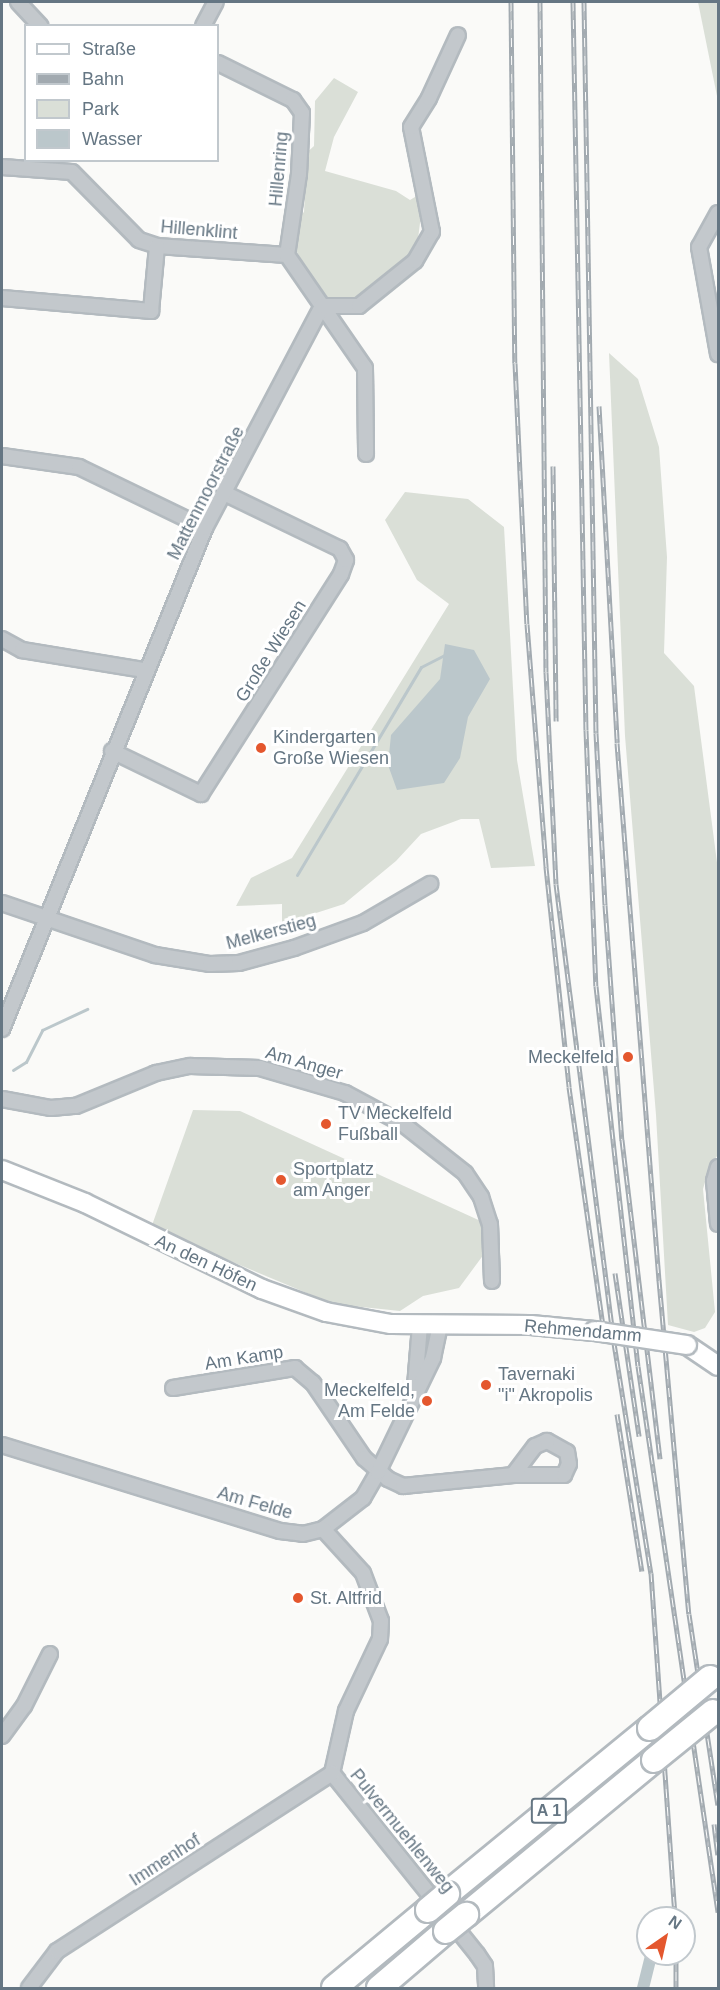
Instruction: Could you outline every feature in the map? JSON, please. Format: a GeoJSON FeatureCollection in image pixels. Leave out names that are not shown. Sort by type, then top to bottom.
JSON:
{"type":"FeatureCollection","features":[{"type":"Feature","properties":{"kind":"highway","name":"A 1"},"geometry":{"type":"LineString","coordinates":[[334,1989],[714,1674]]}},
{"type":"Feature","properties":{"kind":"highway","name":"A 1"},"geometry":{"type":"LineString","coordinates":[[379,1989],[716,1710]]}},
{"type":"Feature","properties":{"kind":"street"},"geometry":{"type":"LineString","coordinates":[[18,2],[38,24]]}},
{"type":"Feature","properties":{"kind":"street"},"geometry":{"type":"LineString","coordinates":[[204,24],[216,2]]}},
{"type":"Feature","properties":{"kind":"street"},"geometry":{"type":"LineString","coordinates":[[322,306],[359,306],[415,261],[432,232],[411,127],[429,98],[458,35]]}},
{"type":"Feature","properties":{"kind":"street","name":"Hillenring"},"geometry":{"type":"LineString","coordinates":[[219,63],[293,100],[302,113],[299,174],[287,255]]}},
{"type":"Feature","properties":{"kind":"street","name":"Hillenklint"},"geometry":{"type":"LineString","coordinates":[[2,167],[73,166],[140,240],[157,246],[287,255]]}},
{"type":"Feature","properties":{"kind":"street"},"geometry":{"type":"LineString","coordinates":[[718,213],[699,247],[718,354]]}},
{"type":"Feature","properties":{"kind":"street"},"geometry":{"type":"LineString","coordinates":[[2,298],[151,311],[157,246]]}},
{"type":"Feature","properties":{"kind":"street"},"geometry":{"type":"LineString","coordinates":[[287,255],[365,368],[366,454]]}},
{"type":"Feature","properties":{"kind":"street","name":"Mattenmoorstraße"},"geometry":{"type":"LineString","coordinates":[[2,1029],[44,917],[144,670],[205,528],[322,306]]}},
{"type":"Feature","properties":{"kind":"street"},"geometry":{"type":"LineString","coordinates":[[2,456],[79,467],[205,528]]}},
{"type":"Feature","properties":{"kind":"street","name":"Große Wiesen"},"geometry":{"type":"LineString","coordinates":[[112,751],[201,794],[341,574],[346,560],[340,549],[224,493]]}},
{"type":"Feature","properties":{"kind":"street"},"geometry":{"type":"LineString","coordinates":[[2,639],[22,650],[144,670]]}},
{"type":"Feature","properties":{"kind":"street","name":"Melkerstieg"},"geometry":{"type":"LineString","coordinates":[[2,903],[174,960],[239,963],[363,923],[430,884]]}},
{"type":"Feature","properties":{"kind":"street","name":"Am Anger"},"geometry":{"type":"LineString","coordinates":[[2,1099],[51,1108],[76,1106],[156,1073],[190,1066],[260,1068],[345,1093],[403,1124],[465,1173],[481,1197],[490,1224],[492,1281]]}},
{"type":"Feature","properties":{"kind":"street"},"geometry":{"type":"LineString","coordinates":[[718,1167],[714,1181],[718,1224]]}},
{"type":"Feature","properties":{"kind":"street","name":"An den Höfen"},"geometry":{"type":"LineString","coordinates":[[2,1170],[85,1203],[231,1276],[293,1301],[359,1319],[420,1325]]}},
{"type":"Feature","properties":{"kind":"street"},"geometry":{"type":"LineString","coordinates":[[414,1395],[420,1325]]}},
{"type":"Feature","properties":{"kind":"street","name":"Rehmendamm"},"geometry":{"type":"LineString","coordinates":[[420,1325],[531,1325],[594,1331],[687,1345],[718,1366]]}},
{"type":"Feature","properties":{"kind":"street"},"geometry":{"type":"LineString","coordinates":[[323,1529],[363,1498],[378,1472],[436,1349],[440,1325]]}},
{"type":"Feature","properties":{"kind":"street","name":"Am Kamp"},"geometry":{"type":"LineString","coordinates":[[173,1388],[295,1368],[313,1383],[364,1458],[378,1472]]}},
{"type":"Feature","properties":{"kind":"street","name":"Am Felde"},"geometry":{"type":"LineString","coordinates":[[2,1444],[280,1531],[303,1534],[323,1529]]}},
{"type":"Feature","properties":{"kind":"street"},"geometry":{"type":"LineString","coordinates":[[378,1472],[403,1486],[513,1475]]}},
{"type":"Feature","properties":{"kind":"street","name":"Pulvermuehlenweg"},"geometry":{"type":"LineString","coordinates":[[323,1529],[363,1573],[381,1621],[380,1639],[346,1711],[332,1773],[477,1954],[485,1966],[486,1989]]}},
{"type":"Feature","properties":{"kind":"street"},"geometry":{"type":"LineString","coordinates":[[2,1736],[24,1706],[50,1654]]}},
{"type":"Feature","properties":{"kind":"street","name":"Immenhof"},"geometry":{"type":"LineString","coordinates":[[29,1989],[57,1951],[332,1773]]}},
{"type":"Feature","properties":{"kind":"green space"},"geometry":{"type":"Polygon","coordinates":[[[698,2],[718,2],[718,101],[698,2]]]}},
{"type":"Feature","properties":{"kind":"green space"},"geometry":{"type":"Polygon","coordinates":[[[334,78],[358,92],[334,137],[325,171],[396,191],[410,200],[420,194],[422,207],[417,247],[410,260],[356,301],[336,307],[321,298],[296,250],[298,218],[304,212],[305,192],[300,186],[308,177],[301,166],[303,156],[314,146],[315,101],[334,78]]]}},
{"type":"Feature","properties":{"kind":"green space"},"geometry":{"type":"Polygon","coordinates":[[[609,353],[638,379],[659,447],[667,557],[664,653],[694,686],[718,870],[718,1155],[710,1165],[703,1189],[715,1312],[705,1328],[694,1332],[668,1325],[656,1115],[625,736],[609,353]]]}},
{"type":"Feature","properties":{"kind":"green space"},"geometry":{"type":"Polygon","coordinates":[[[405,492],[468,499],[504,527],[517,760],[535,866],[491,868],[479,819],[461,819],[421,834],[396,861],[344,904],[282,924],[282,904],[236,906],[251,878],[292,858],[449,604],[417,580],[385,520],[405,492]]]}},
{"type":"Feature","properties":{"kind":"green space","name":"Sportplatz am Anger"},"geometry":{"type":"Polygon","coordinates":[[[193,1110],[240,1111],[485,1223],[487,1250],[459,1288],[423,1296],[400,1311],[333,1304],[151,1228],[193,1110]]]}},
{"type":"Feature","properties":{"kind":"water"},"geometry":{"type":"Polygon","coordinates":[[[445,644],[474,650],[490,679],[468,717],[460,758],[444,783],[397,790],[388,765],[391,735],[440,679],[445,644]]]}},
{"type":"Feature","properties":{"kind":"waterway"},"geometry":{"type":"LineString","coordinates":[[297,875],[421,667],[446,654]]}},
{"type":"Feature","properties":{"kind":"waterway"},"geometry":{"type":"LineString","coordinates":[[13,1070],[26,1062],[42,1030],[87,1009]]}},
{"type":"Feature","properties":{"kind":"waterway"},"geometry":{"type":"LineString","coordinates":[[643,1988],[648,1966]]}},
{"type":"Feature","properties":{"kind":"railway"},"geometry":{"type":"LineString","coordinates":[[511,2],[515,363],[527,624],[546,867],[569,1087],[603,1325]]}},
{"type":"Feature","properties":{"kind":"railway"},"geometry":{"type":"LineString","coordinates":[[540,2],[546,672],[556,884],[614,1343],[651,1573],[674,1906]]}},
{"type":"Feature","properties":{"kind":"railway"},"geometry":{"type":"LineString","coordinates":[[573,2],[586,730],[596,986],[638,1366],[718,1912]]}},
{"type":"Feature","properties":{"kind":"railway"},"geometry":{"type":"LineString","coordinates":[[584,2],[596,733],[605,905],[622,1140],[660,1459]]}},
{"type":"Feature","properties":{"kind":"railway"},"geometry":{"type":"LineString","coordinates":[[599,406],[617,743],[659,1280],[689,1614],[718,1805]]}},
{"type":"Feature","properties":{"kind":"railway"},"geometry":{"type":"LineString","coordinates":[[553,466],[556,721]]}},
{"type":"Feature","properties":{"kind":"railway"},"geometry":{"type":"LineString","coordinates":[[615,1273],[639,1436]]}},
{"type":"Feature","properties":{"kind":"railway"},"geometry":{"type":"LineString","coordinates":[[617,1414],[642,1571]]}},
{"type":"Feature","properties":{"kind":"railway"},"geometry":{"type":"LineString","coordinates":[[714,1824],[718,1855]]}},
{"type":"Feature","properties":{"kind":"railway"},"geometry":{"type":"LineString","coordinates":[[676,1966],[676,1988]]}},
{"type":"Feature","properties":{"kind":"place","name":"Kindergarten Große Wiesen"},"geometry":{"type":"Point","coordinates":[261,748]}},
{"type":"Feature","properties":{"kind":"place","name":"Meckelfeld"},"geometry":{"type":"Point","coordinates":[628,1057]}},
{"type":"Feature","properties":{"kind":"place","name":"TV Meckelfeld Fußball"},"geometry":{"type":"Point","coordinates":[326,1124]}},
{"type":"Feature","properties":{"kind":"place","name":"Sportplatz am Anger"},"geometry":{"type":"Point","coordinates":[281,1180]}},
{"type":"Feature","properties":{"kind":"place","name":"Tavernaki \"i\" Akropolis"},"geometry":{"type":"Point","coordinates":[486,1385]}},
{"type":"Feature","properties":{"kind":"place","name":"Meckelfeld, Am Felde"},"geometry":{"type":"Point","coordinates":[427,1401]}},
{"type":"Feature","properties":{"kind":"place","name":"St. Altfrid"},"geometry":{"type":"Point","coordinates":[298,1598]}}]}
